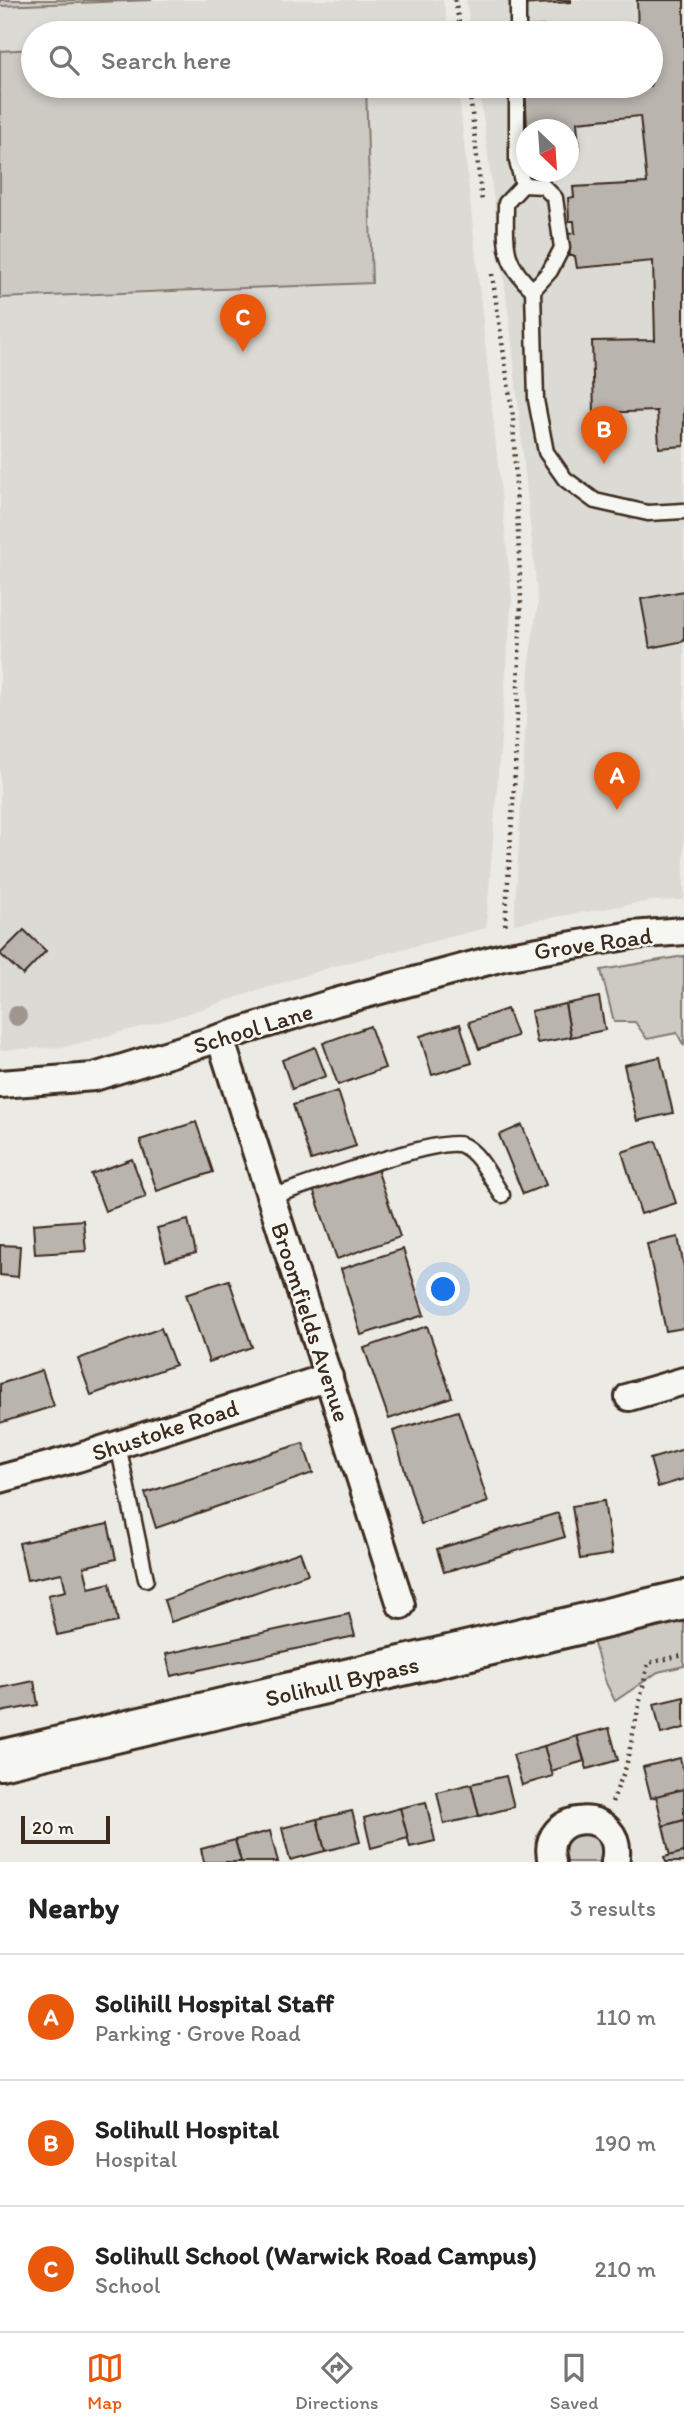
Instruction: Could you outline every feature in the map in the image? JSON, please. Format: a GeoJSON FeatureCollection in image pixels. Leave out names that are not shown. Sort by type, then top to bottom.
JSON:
{"type":"FeatureCollection","features":[{"type":"Feature","properties":{"kind":"highway","name":"Solihull Bypass"},"geometry":{"type":"LineString","coordinates":[[0,1760],[684,1600]]}},
{"type":"Feature","properties":{"kind":"street","name":"Grove Road"},"geometry":{"type":"LineString","coordinates":[[503,957],[632,935],[684,931]]}},
{"type":"Feature","properties":{"kind":"street","name":"School Lane"},"geometry":{"type":"LineString","coordinates":[[0,1084],[94,1077],[336,1002],[503,957]]}},
{"type":"Feature","properties":{"kind":"street","name":"Broomfields Avenue"},"geometry":{"type":"LineString","coordinates":[[220,1038],[401,1605]]}},
{"type":"Feature","properties":{"kind":"street","name":"Shustoke Road"},"geometry":{"type":"LineString","coordinates":[[0,1479],[118,1445],[329,1377]]}},
{"type":"Feature","properties":{"kind":"street"},"geometry":{"type":"LineString","coordinates":[[629,1396],[684,1381]]}},
{"type":"Feature","properties":{"kind":"street"},"geometry":{"type":"LineString","coordinates":[[543,1860],[554,1836],[561,1828],[571,1822],[593,1820],[611,1833],[615,1843],[615,1862]]}},
{"type":"Feature","properties":{"kind":"lane"},"geometry":{"type":"LineString","coordinates":[[518,0],[518,21]]}},
{"type":"Feature","properties":{"kind":"lane"},"geometry":{"type":"LineString","coordinates":[[517,98],[517,161],[523,185]]}},
{"type":"Feature","properties":{"kind":"lane"},"geometry":{"type":"LineString","coordinates":[[533,290],[517,276],[506,253],[506,203],[523,185],[543,186],[555,198],[562,247],[550,271],[533,290],[536,400],[546,452],[565,479],[595,501],[648,513],[684,511]]}},
{"type":"Feature","properties":{"kind":"lane"},"geometry":{"type":"LineString","coordinates":[[271,1198],[389,1158],[445,1144],[461,1145],[478,1158],[502,1195]]}},
{"type":"Feature","properties":{"kind":"lane"},"geometry":{"type":"LineString","coordinates":[[118,1445],[146,1579]]}},
{"type":"Feature","properties":{"kind":"path"},"geometry":{"type":"LineString","coordinates":[[455,0],[459,21]]}},
{"type":"Feature","properties":{"kind":"path"},"geometry":{"type":"LineString","coordinates":[[470,98],[484,214]]}},
{"type":"Feature","properties":{"kind":"path"},"geometry":{"type":"LineString","coordinates":[[491,267],[513,417],[521,600],[515,772],[503,957]]}},
{"type":"Feature","properties":{"kind":"path"},"geometry":{"type":"LineString","coordinates":[[603,1825],[626,1767],[648,1663],[684,1655]]}},
{"type":"Feature","properties":{"kind":"shaded area"},"geometry":{"type":"Polygon","coordinates":[[[0,0],[443,0],[447,21],[21,21],[21,98],[459,98],[512,597],[486,928],[331,967],[167,1020],[65,1047],[0,1050],[0,0]]]}},
{"type":"Feature","properties":{"kind":"shaded area"},"geometry":{"type":"Polygon","coordinates":[[[0,0],[152,0],[0,6],[0,0]]]}},
{"type":"Feature","properties":{"kind":"shaded area"},"geometry":{"type":"Polygon","coordinates":[[[466,0],[684,0],[684,900],[651,901],[514,924],[530,654],[538,603],[510,325],[481,98],[663,98],[663,21],[469,21],[466,0]]]}},
{"type":"Feature","properties":{"kind":"shaded area"},"geometry":{"type":"Polygon","coordinates":[[[21,50],[21,98],[366,98],[372,283],[0,298],[0,51],[21,50]]]}},
{"type":"Feature","properties":{"kind":"shaded area"},"geometry":{"type":"Polygon","coordinates":[[[684,956],[684,1046],[677,1033],[647,1039],[635,1022],[614,1022],[601,970],[684,956]]]}},
{"type":"Feature","properties":{"kind":"shaded area"},"geometry":{"type":"Polygon","coordinates":[[[684,1620],[684,1666],[658,1672],[615,1701],[606,1683],[593,1641],[684,1620]]]}},
{"type":"Feature","properties":{"kind":"shaded area"},"geometry":{"type":"Polygon","coordinates":[[[577,1830],[601,1838],[604,1857],[601,1862],[565,1862],[565,1844],[577,1830]]]}},
{"type":"Feature","properties":{"kind":"building"},"geometry":{"type":"Polygon","coordinates":[[[519,0],[571,0],[571,2],[519,5],[519,0]]]}},
{"type":"Feature","properties":{"kind":"building"},"geometry":{"type":"Polygon","coordinates":[[[637,0],[684,0],[684,446],[659,448],[657,411],[594,413],[592,341],[655,340],[653,261],[577,268],[575,256],[570,256],[568,234],[575,233],[574,221],[569,221],[568,198],[574,197],[573,187],[647,183],[640,116],[579,122],[579,119],[526,119],[526,98],[663,98],[663,21],[638,21],[637,0]]]}},
{"type":"Feature","properties":{"kind":"building"},"geometry":{"type":"Polygon","coordinates":[[[684,591],[684,641],[650,648],[641,599],[684,591]]]}},
{"type":"Feature","properties":{"kind":"building"},"geometry":{"type":"Polygon","coordinates":[[[24,930],[46,951],[23,975],[0,954],[24,930]]]}},
{"type":"Feature","properties":{"kind":"building"},"geometry":{"type":"Polygon","coordinates":[[[599,997],[605,1030],[571,1037],[565,1004],[599,997]]]}},
{"type":"Feature","properties":{"kind":"building"},"geometry":{"type":"Polygon","coordinates":[[[565,1004],[571,1037],[537,1043],[531,1011],[565,1004]]]}},
{"type":"Feature","properties":{"kind":"building"},"geometry":{"type":"Polygon","coordinates":[[[507,1009],[517,1036],[479,1049],[469,1022],[507,1009]]]}},
{"type":"Feature","properties":{"kind":"building"},"geometry":{"type":"Polygon","coordinates":[[[460,1024],[472,1063],[432,1075],[420,1036],[460,1024]]]}},
{"type":"Feature","properties":{"kind":"building"},"geometry":{"type":"Polygon","coordinates":[[[370,1026],[385,1068],[338,1085],[323,1043],[370,1026]]]}},
{"type":"Feature","properties":{"kind":"building"},"geometry":{"type":"Polygon","coordinates":[[[315,1047],[326,1076],[292,1089],[282,1060],[315,1047]]]}},
{"type":"Feature","properties":{"kind":"building"},"geometry":{"type":"Polygon","coordinates":[[[660,1057],[673,1113],[637,1121],[624,1065],[660,1057]]]}},
{"type":"Feature","properties":{"kind":"building"},"geometry":{"type":"Polygon","coordinates":[[[338,1091],[356,1146],[311,1160],[293,1105],[338,1091]]]}},
{"type":"Feature","properties":{"kind":"building"},"geometry":{"type":"Polygon","coordinates":[[[196,1122],[213,1172],[157,1191],[140,1140],[196,1122]]]}},
{"type":"Feature","properties":{"kind":"building"},"geometry":{"type":"Polygon","coordinates":[[[522,1125],[546,1185],[523,1194],[499,1135],[522,1125]]]}},
{"type":"Feature","properties":{"kind":"building"},"geometry":{"type":"Polygon","coordinates":[[[656,1141],[676,1203],[641,1214],[622,1152],[656,1141]]]}},
{"type":"Feature","properties":{"kind":"building"},"geometry":{"type":"Polygon","coordinates":[[[132,1159],[146,1197],[105,1211],[91,1174],[132,1159]]]}},
{"type":"Feature","properties":{"kind":"building"},"geometry":{"type":"Polygon","coordinates":[[[376,1166],[400,1237],[337,1259],[313,1189],[376,1166]]]}},
{"type":"Feature","properties":{"kind":"building"},"geometry":{"type":"Polygon","coordinates":[[[83,1220],[86,1251],[35,1254],[33,1224],[83,1220]]]}},
{"type":"Feature","properties":{"kind":"building"},"geometry":{"type":"Polygon","coordinates":[[[188,1220],[196,1253],[166,1261],[157,1228],[188,1220]]]}},
{"type":"Feature","properties":{"kind":"building"},"geometry":{"type":"Polygon","coordinates":[[[678,1237],[684,1267],[684,1328],[666,1331],[647,1244],[678,1237]]]}},
{"type":"Feature","properties":{"kind":"building"},"geometry":{"type":"Polygon","coordinates":[[[0,1245],[20,1246],[18,1277],[0,1275],[0,1245]]]}},
{"type":"Feature","properties":{"kind":"building"},"geometry":{"type":"Polygon","coordinates":[[[403,1249],[424,1315],[361,1335],[341,1269],[403,1249]]]}},
{"type":"Feature","properties":{"kind":"building"},"geometry":{"type":"Polygon","coordinates":[[[229,1280],[252,1347],[209,1362],[186,1294],[229,1280]]]}},
{"type":"Feature","properties":{"kind":"building"},"geometry":{"type":"Polygon","coordinates":[[[427,1326],[452,1397],[389,1419],[364,1348],[427,1326]]]}},
{"type":"Feature","properties":{"kind":"building"},"geometry":{"type":"Polygon","coordinates":[[[161,1328],[175,1365],[91,1395],[78,1359],[161,1328]]]}},
{"type":"Feature","properties":{"kind":"building"},"geometry":{"type":"Polygon","coordinates":[[[42,1370],[54,1406],[0,1423],[0,1384],[42,1370]]]}},
{"type":"Feature","properties":{"kind":"building"},"geometry":{"type":"Polygon","coordinates":[[[458,1411],[488,1502],[421,1524],[393,1431],[458,1411]]]}},
{"type":"Feature","properties":{"kind":"building"},"geometry":{"type":"Polygon","coordinates":[[[303,1443],[313,1473],[156,1528],[145,1493],[303,1443]]]}},
{"type":"Feature","properties":{"kind":"building"},"geometry":{"type":"Polygon","coordinates":[[[684,1449],[684,1479],[658,1487],[650,1459],[684,1449]]]}},
{"type":"Feature","properties":{"kind":"building"},"geometry":{"type":"Polygon","coordinates":[[[604,1501],[612,1554],[580,1559],[572,1506],[604,1501]]]}},
{"type":"Feature","properties":{"kind":"building"},"geometry":{"type":"Polygon","coordinates":[[[558,1513],[565,1537],[444,1572],[437,1549],[558,1513]]]}},
{"type":"Feature","properties":{"kind":"building"},"geometry":{"type":"Polygon","coordinates":[[[108,1524],[116,1559],[84,1567],[89,1588],[110,1583],[118,1622],[57,1635],[48,1595],[66,1591],[62,1573],[27,1580],[19,1543],[108,1524]]]}},
{"type":"Feature","properties":{"kind":"building"},"geometry":{"type":"Polygon","coordinates":[[[300,1552],[308,1574],[171,1622],[164,1600],[300,1552]]]}},
{"type":"Feature","properties":{"kind":"building"},"geometry":{"type":"Polygon","coordinates":[[[349,1614],[355,1636],[171,1676],[166,1654],[349,1614]]]}},
{"type":"Feature","properties":{"kind":"building"},"geometry":{"type":"Polygon","coordinates":[[[34,1681],[38,1705],[0,1712],[0,1688],[34,1681]]]}},
{"type":"Feature","properties":{"kind":"building"},"geometry":{"type":"Polygon","coordinates":[[[684,1697],[684,1728],[661,1734],[654,1704],[684,1697]]]}},
{"type":"Feature","properties":{"kind":"building"},"geometry":{"type":"Polygon","coordinates":[[[609,1728],[618,1760],[587,1769],[577,1736],[609,1728]]]}},
{"type":"Feature","properties":{"kind":"building"},"geometry":{"type":"Polygon","coordinates":[[[577,1736],[584,1761],[551,1771],[544,1746],[577,1736]]]}},
{"type":"Feature","properties":{"kind":"building"},"geometry":{"type":"Polygon","coordinates":[[[544,1746],[553,1776],[522,1785],[513,1755],[544,1746]]]}},
{"type":"Feature","properties":{"kind":"building"},"geometry":{"type":"Polygon","coordinates":[[[680,1758],[684,1789],[651,1798],[643,1767],[680,1758]]]}},
{"type":"Feature","properties":{"kind":"building"},"geometry":{"type":"Polygon","coordinates":[[[506,1776],[514,1807],[479,1816],[471,1784],[506,1776]]]}},
{"type":"Feature","properties":{"kind":"building"},"geometry":{"type":"Polygon","coordinates":[[[471,1784],[479,1816],[444,1824],[437,1792],[471,1784]]]}},
{"type":"Feature","properties":{"kind":"building"},"geometry":{"type":"Polygon","coordinates":[[[684,1789],[684,1820],[663,1826],[656,1796],[684,1789]]]}},
{"type":"Feature","properties":{"kind":"building"},"geometry":{"type":"Polygon","coordinates":[[[426,1802],[435,1841],[410,1847],[400,1808],[426,1802]]]}},
{"type":"Feature","properties":{"kind":"building"},"geometry":{"type":"Polygon","coordinates":[[[400,1808],[408,1838],[371,1848],[364,1818],[400,1808]]]}},
{"type":"Feature","properties":{"kind":"building"},"geometry":{"type":"Polygon","coordinates":[[[352,1811],[360,1842],[325,1851],[317,1819],[352,1811]]]}},
{"type":"Feature","properties":{"kind":"building"},"geometry":{"type":"Polygon","coordinates":[[[317,1819],[325,1851],[290,1860],[282,1828],[317,1819]]]}},
{"type":"Feature","properties":{"kind":"building"},"geometry":{"type":"Polygon","coordinates":[[[684,1820],[684,1852],[670,1856],[663,1826],[684,1820]]]}},
{"type":"Feature","properties":{"kind":"building"},"geometry":{"type":"Polygon","coordinates":[[[270,1831],[278,1862],[241,1862],[235,1840],[270,1831]]]}},
{"type":"Feature","properties":{"kind":"building"},"geometry":{"type":"Polygon","coordinates":[[[235,1840],[241,1862],[204,1862],[201,1849],[235,1840]]]}},
{"type":"Feature","properties":{"kind":"building"},"geometry":{"type":"Polygon","coordinates":[[[684,1852],[684,1862],[666,1862],[664,1857],[684,1852]]]}},
{"type":"Feature","properties":{"kind":"place","name":"Solihull School (Warwick Road Campus)"},"geometry":{"type":"Point","coordinates":[243,352]}},
{"type":"Feature","properties":{"kind":"place","name":"Solihull Hospital"},"geometry":{"type":"Point","coordinates":[604,464]}},
{"type":"Feature","properties":{"kind":"place","name":"Solihill Hospital Staff"},"geometry":{"type":"Point","coordinates":[617,810]}}]}
